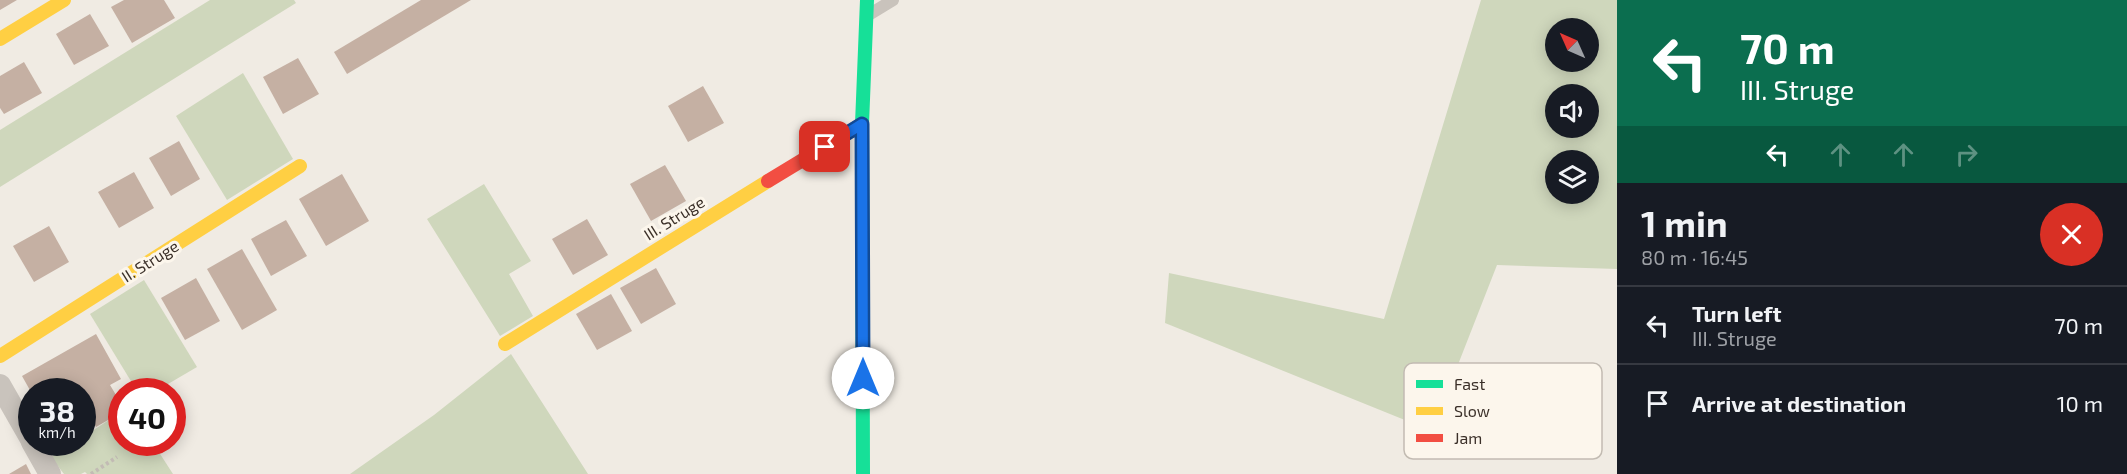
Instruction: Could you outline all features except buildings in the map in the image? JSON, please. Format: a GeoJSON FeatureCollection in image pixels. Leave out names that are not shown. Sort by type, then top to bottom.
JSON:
{"type":"FeatureCollection","features":[{"type":"Feature","properties":{"kind":"street"},"geometry":{"type":"LineString","coordinates":[[0,39],[64,0]]}},
{"type":"Feature","properties":{"kind":"street"},"geometry":{"type":"LineString","coordinates":[[863,474],[862,124],[867,0]]}},
{"type":"Feature","properties":{"kind":"street","name":"III. Struge"},"geometry":{"type":"LineString","coordinates":[[506,344],[694,225],[862,124]]}},
{"type":"Feature","properties":{"kind":"street","name":"II. Struge"},"geometry":{"type":"LineString","coordinates":[[0,356],[300,166]]}},
{"type":"Feature","properties":{"kind":"street"},"geometry":{"type":"LineString","coordinates":[[0,385],[18,417]]}},
{"type":"Feature","properties":{"kind":"street"},"geometry":{"type":"LineString","coordinates":[[40,456],[50,474]]}},
{"type":"Feature","properties":{"kind":"lane"},"geometry":{"type":"LineString","coordinates":[[867,16],[892,0]]}},
{"type":"Feature","properties":{"kind":"path"},"geometry":{"type":"LineString","coordinates":[[91,474],[117,457]]}},
{"type":"Feature","properties":{"kind":"green space"},"geometry":{"type":"Polygon","coordinates":[[[210,0],[294,0],[296,3],[0,187],[0,130],[210,0]]]}},
{"type":"Feature","properties":{"kind":"green space"},"geometry":{"type":"Polygon","coordinates":[[[1481,0],[1617,0],[1617,269],[1497,265],[1459,363],[1404,363],[1404,420],[1165,323],[1169,273],[1384,319],[1481,0]]]}},
{"type":"Feature","properties":{"kind":"green space"},"geometry":{"type":"Polygon","coordinates":[[[243,73],[293,159],[227,200],[176,116],[243,73]]]}},
{"type":"Feature","properties":{"kind":"green space"},"geometry":{"type":"Polygon","coordinates":[[[484,184],[531,261],[509,274],[533,316],[500,336],[427,219],[484,184]]]}},
{"type":"Feature","properties":{"kind":"green space"},"geometry":{"type":"Polygon","coordinates":[[[144,280],[197,367],[178,378],[129,378],[90,314],[144,280]]]}},
{"type":"Feature","properties":{"kind":"green space"},"geometry":{"type":"Polygon","coordinates":[[[511,354],[588,474],[350,474],[434,415],[511,354]]]}},
{"type":"Feature","properties":{"kind":"green space"},"geometry":{"type":"Polygon","coordinates":[[[108,421],[108,456],[161,456],[173,474],[87,474],[85,472],[64,474],[51,457],[96,456],[96,428],[108,421]]]}},
{"type":"Feature","properties":{"kind":"traffic: fast"},"geometry":{"type":"LineString","coordinates":[[863,474],[862,124],[867,0]]}},
{"type":"Feature","properties":{"kind":"traffic: slow"},"geometry":{"type":"LineString","coordinates":[[0,39],[64,0]]}},
{"type":"Feature","properties":{"kind":"traffic: slow"},"geometry":{"type":"LineString","coordinates":[[0,356],[300,166]]}},
{"type":"Feature","properties":{"kind":"traffic: slow"},"geometry":{"type":"LineString","coordinates":[[505,344],[768,181]]}},
{"type":"Feature","properties":{"kind":"traffic: jam"},"geometry":{"type":"LineString","coordinates":[[768,181],[862,124]]}},
{"type":"Feature","properties":{"kind":"route"},"geometry":{"type":"LineString","coordinates":[[825,147],[862,124],[863,378]]}}]}
